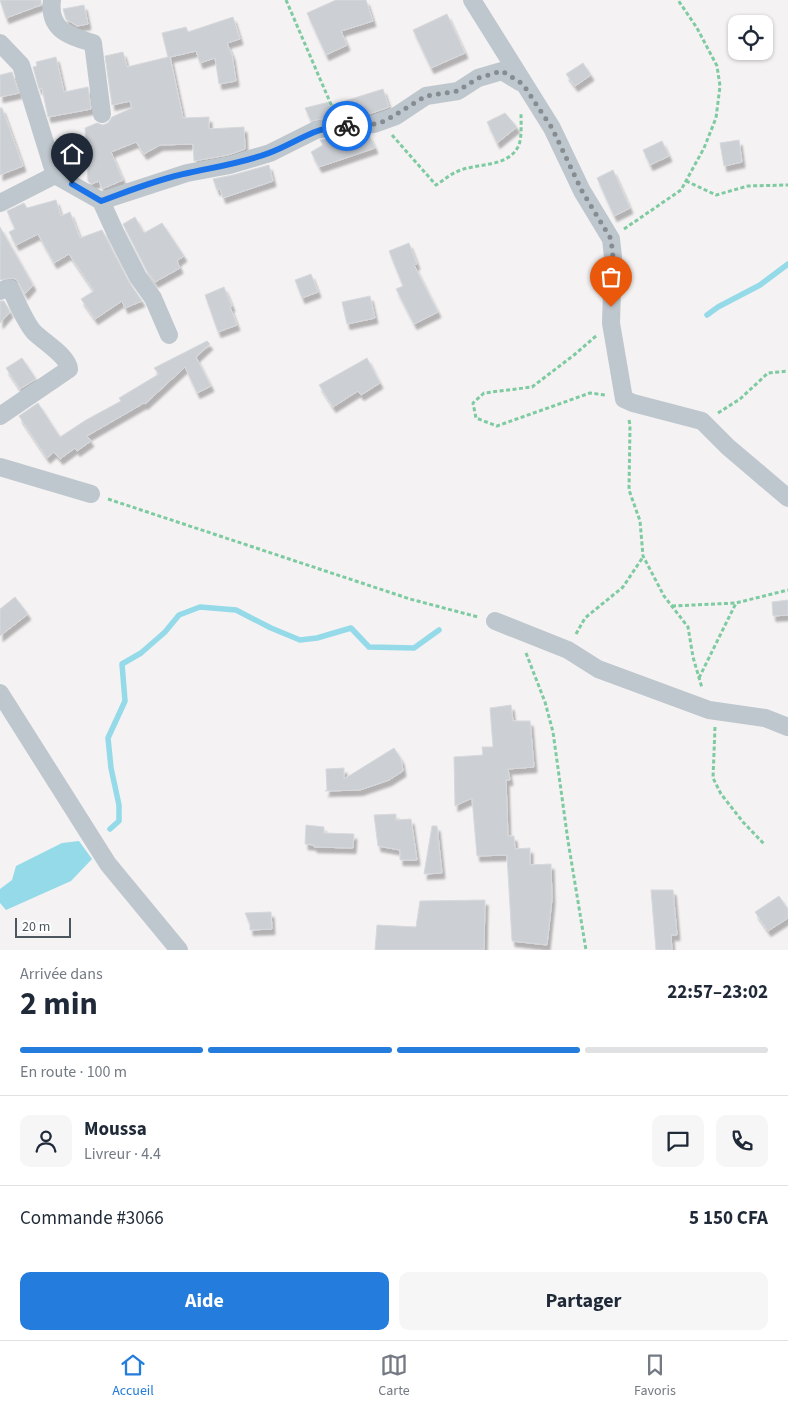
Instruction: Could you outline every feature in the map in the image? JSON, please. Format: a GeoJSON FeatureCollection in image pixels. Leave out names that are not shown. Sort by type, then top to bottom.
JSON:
{"type":"FeatureCollection","features":[{"type":"Feature","properties":{"kind":"street"},"geometry":{"type":"LineString","coordinates":[[52,0],[55,23],[66,34],[93,43],[102,114]]}},
{"type":"Feature","properties":{"kind":"street"},"geometry":{"type":"LineString","coordinates":[[472,0],[552,128],[582,191],[611,239],[613,257],[611,323],[624,398],[633,403],[702,421],[728,447],[788,498]]}},
{"type":"Feature","properties":{"kind":"street"},"geometry":{"type":"LineString","coordinates":[[0,43],[21,65],[55,175],[101,201],[138,278],[153,298],[169,334]]}},
{"type":"Feature","properties":{"kind":"street"},"geometry":{"type":"LineString","coordinates":[[101,201],[187,173],[230,165],[270,153],[316,130],[339,126],[374,124],[396,116],[426,96],[458,91],[478,78],[502,71],[523,84]]}},
{"type":"Feature","properties":{"kind":"street"},"geometry":{"type":"LineString","coordinates":[[0,203],[55,175]]}},
{"type":"Feature","properties":{"kind":"street"},"geometry":{"type":"LineString","coordinates":[[0,291],[10,288],[33,332],[54,348],[69,367],[68,370],[0,416]]}},
{"type":"Feature","properties":{"kind":"street"},"geometry":{"type":"LineString","coordinates":[[0,467],[91,494]]}},
{"type":"Feature","properties":{"kind":"street"},"geometry":{"type":"LineString","coordinates":[[495,621],[568,650],[598,669],[709,710],[765,718],[788,726]]}},
{"type":"Feature","properties":{"kind":"street"},"geometry":{"type":"LineString","coordinates":[[0,693],[108,864],[179,950]]}},
{"type":"Feature","properties":{"kind":"path"},"geometry":{"type":"LineString","coordinates":[[286,0],[325,88],[339,126]]}},
{"type":"Feature","properties":{"kind":"path"},"geometry":{"type":"LineString","coordinates":[[611,239],[680,190],[710,135],[716,118],[720,86],[716,66],[697,28],[678,0]]}},
{"type":"Feature","properties":{"kind":"path"},"geometry":{"type":"LineString","coordinates":[[374,124],[393,135],[436,185],[456,172],[480,164],[498,163],[511,155],[519,144],[523,84]]}},
{"type":"Feature","properties":{"kind":"path"},"geometry":{"type":"LineString","coordinates":[[686,181],[716,194],[748,186],[788,185]]}},
{"type":"Feature","properties":{"kind":"path"},"geometry":{"type":"LineString","coordinates":[[611,323],[574,355],[532,387],[484,393],[472,403],[476,418],[497,426],[590,394],[624,398],[630,425],[629,490],[640,521],[643,556],[664,596],[688,627],[693,657],[715,725],[713,778],[720,794],[765,846]]}},
{"type":"Feature","properties":{"kind":"path"},"geometry":{"type":"LineString","coordinates":[[702,421],[740,400],[768,373],[788,371]]}},
{"type":"Feature","properties":{"kind":"path"},"geometry":{"type":"LineString","coordinates":[[91,494],[410,599],[495,621]]}},
{"type":"Feature","properties":{"kind":"path"},"geometry":{"type":"LineString","coordinates":[[568,650],[585,618],[623,587],[643,556]]}},
{"type":"Feature","properties":{"kind":"path"},"geometry":{"type":"LineString","coordinates":[[672,606],[736,604],[788,590]]}},
{"type":"Feature","properties":{"kind":"path"},"geometry":{"type":"LineString","coordinates":[[699,678],[736,604]]}},
{"type":"Feature","properties":{"kind":"path"},"geometry":{"type":"LineString","coordinates":[[517,630],[545,702],[553,732],[586,950]]}},
{"type":"Feature","properties":{"kind":"water"},"geometry":{"type":"Polygon","coordinates":[[[79,841],[92,859],[71,881],[6,910],[0,903],[0,889],[12,880],[16,866],[62,843],[79,841]]]}},
{"type":"Feature","properties":{"kind":"building"},"geometry":{"type":"Polygon","coordinates":[[[0,0],[41,0],[41,5],[6,18],[0,0]]]}},
{"type":"Feature","properties":{"kind":"building"},"geometry":{"type":"Polygon","coordinates":[[[336,0],[366,0],[373,21],[341,31],[347,45],[326,55],[307,13],[336,0]]]}},
{"type":"Feature","properties":{"kind":"building"},"geometry":{"type":"Polygon","coordinates":[[[84,5],[88,24],[77,26],[66,19],[63,9],[84,5]]]}},
{"type":"Feature","properties":{"kind":"building"},"geometry":{"type":"Polygon","coordinates":[[[447,14],[465,53],[431,68],[413,30],[447,14]]]}},
{"type":"Feature","properties":{"kind":"building"},"geometry":{"type":"Polygon","coordinates":[[[233,17],[240,39],[227,43],[232,55],[236,81],[219,84],[215,58],[200,63],[196,51],[170,57],[183,118],[209,117],[209,129],[244,127],[245,149],[228,155],[194,161],[193,144],[160,145],[144,154],[136,142],[111,152],[123,180],[102,189],[99,181],[92,184],[88,181],[85,128],[97,123],[103,125],[108,123],[112,117],[132,108],[130,101],[112,105],[105,56],[123,52],[127,67],[168,57],[162,33],[186,27],[188,32],[233,17]]]}},
{"type":"Feature","properties":{"kind":"building"},"geometry":{"type":"Polygon","coordinates":[[[56,57],[64,92],[88,87],[91,109],[48,117],[42,88],[39,89],[33,67],[37,66],[36,62],[56,57]]]}},
{"type":"Feature","properties":{"kind":"building"},"geometry":{"type":"Polygon","coordinates":[[[583,63],[591,75],[575,86],[566,74],[583,63]]]}},
{"type":"Feature","properties":{"kind":"building"},"geometry":{"type":"Polygon","coordinates":[[[12,72],[19,93],[0,97],[0,75],[12,72]]]}},
{"type":"Feature","properties":{"kind":"building"},"geometry":{"type":"Polygon","coordinates":[[[383,89],[389,107],[372,113],[337,116],[311,121],[305,108],[329,102],[329,106],[383,89]]]}},
{"type":"Feature","properties":{"kind":"building"},"geometry":{"type":"Polygon","coordinates":[[[0,108],[2,108],[23,166],[0,175],[0,108]]]}},
{"type":"Feature","properties":{"kind":"building"},"geometry":{"type":"Polygon","coordinates":[[[505,113],[517,127],[497,143],[487,122],[505,113]]]}},
{"type":"Feature","properties":{"kind":"building"},"geometry":{"type":"Polygon","coordinates":[[[369,135],[375,148],[319,167],[311,152],[323,145],[320,140],[369,135]]]}},
{"type":"Feature","properties":{"kind":"building"},"geometry":{"type":"Polygon","coordinates":[[[739,140],[742,162],[724,166],[720,143],[739,140]]]}},
{"type":"Feature","properties":{"kind":"building"},"geometry":{"type":"Polygon","coordinates":[[[662,141],[669,156],[650,165],[643,150],[662,141]]]}},
{"type":"Feature","properties":{"kind":"building"},"geometry":{"type":"Polygon","coordinates":[[[269,165],[273,181],[223,198],[220,189],[217,190],[213,179],[233,175],[269,165]]]}},
{"type":"Feature","properties":{"kind":"building"},"geometry":{"type":"Polygon","coordinates":[[[613,170],[630,208],[614,216],[597,178],[613,170]]]}},
{"type":"Feature","properties":{"kind":"building"},"geometry":{"type":"Polygon","coordinates":[[[56,200],[61,216],[70,212],[80,238],[102,230],[129,282],[142,301],[125,308],[122,301],[95,319],[81,299],[94,291],[69,254],[54,263],[38,234],[16,245],[9,232],[15,229],[7,211],[24,203],[27,208],[56,200]]]}},
{"type":"Feature","properties":{"kind":"building"},"geometry":{"type":"Polygon","coordinates":[[[135,217],[144,233],[162,223],[184,256],[177,261],[180,268],[155,282],[147,271],[123,224],[135,217]]]}},
{"type":"Feature","properties":{"kind":"building"},"geometry":{"type":"Polygon","coordinates":[[[0,227],[33,285],[25,294],[16,279],[0,280],[0,227]]]}},
{"type":"Feature","properties":{"kind":"building"},"geometry":{"type":"Polygon","coordinates":[[[409,243],[417,264],[414,265],[438,312],[414,324],[396,289],[403,286],[389,251],[409,243]]]}},
{"type":"Feature","properties":{"kind":"building"},"geometry":{"type":"Polygon","coordinates":[[[311,274],[318,292],[302,298],[295,280],[311,274]]]}},
{"type":"Feature","properties":{"kind":"building"},"geometry":{"type":"Polygon","coordinates":[[[224,287],[237,325],[218,332],[205,295],[224,287]]]}},
{"type":"Feature","properties":{"kind":"building"},"geometry":{"type":"Polygon","coordinates":[[[370,296],[375,318],[347,324],[342,302],[370,296]]]}},
{"type":"Feature","properties":{"kind":"building"},"geometry":{"type":"Polygon","coordinates":[[[0,301],[4,301],[10,312],[0,323],[0,301]]]}},
{"type":"Feature","properties":{"kind":"building"},"geometry":{"type":"Polygon","coordinates":[[[207,341],[210,344],[196,357],[211,386],[197,393],[185,367],[145,404],[87,436],[91,441],[77,451],[75,448],[60,459],[54,452],[47,458],[19,416],[38,403],[60,437],[121,401],[119,398],[159,374],[154,368],[207,341]]]}},
{"type":"Feature","properties":{"kind":"building"},"geometry":{"type":"Polygon","coordinates":[[[22,358],[36,379],[20,389],[6,368],[22,358]]]}},
{"type":"Feature","properties":{"kind":"building"},"geometry":{"type":"Polygon","coordinates":[[[367,358],[380,383],[361,395],[358,391],[333,407],[319,385],[367,358]]]}},
{"type":"Feature","properties":{"kind":"building"},"geometry":{"type":"Polygon","coordinates":[[[15,597],[28,614],[0,636],[0,609],[15,597]]]}},
{"type":"Feature","properties":{"kind":"building"},"geometry":{"type":"Polygon","coordinates":[[[788,600],[788,615],[773,616],[772,602],[788,600]]]}},
{"type":"Feature","properties":{"kind":"building"},"geometry":{"type":"Polygon","coordinates":[[[511,705],[513,721],[530,721],[534,767],[508,769],[510,780],[506,780],[508,836],[514,836],[515,849],[530,848],[530,865],[551,864],[552,899],[547,945],[512,941],[507,855],[477,856],[472,798],[455,806],[454,757],[483,755],[482,747],[493,747],[490,708],[511,705]]]}},
{"type":"Feature","properties":{"kind":"building"},"geometry":{"type":"Polygon","coordinates":[[[394,748],[401,759],[403,771],[389,780],[360,790],[325,791],[327,790],[326,769],[344,768],[344,779],[394,748]]]}},
{"type":"Feature","properties":{"kind":"building"},"geometry":{"type":"Polygon","coordinates":[[[396,814],[396,820],[411,819],[417,860],[400,860],[400,850],[378,846],[374,815],[396,814]]]}},
{"type":"Feature","properties":{"kind":"building"},"geometry":{"type":"Polygon","coordinates":[[[306,825],[324,827],[324,833],[354,834],[353,848],[314,847],[314,845],[305,844],[306,825]]]}},
{"type":"Feature","properties":{"kind":"building"},"geometry":{"type":"Polygon","coordinates":[[[432,826],[437,826],[442,873],[424,874],[432,826]]]}},
{"type":"Feature","properties":{"kind":"building"},"geometry":{"type":"Polygon","coordinates":[[[651,890],[673,890],[677,935],[671,935],[672,950],[656,950],[651,890]]]}},
{"type":"Feature","properties":{"kind":"building"},"geometry":{"type":"Polygon","coordinates":[[[779,896],[788,909],[788,918],[768,931],[755,912],[779,896]]]}},
{"type":"Feature","properties":{"kind":"building"},"geometry":{"type":"Polygon","coordinates":[[[485,900],[484,950],[375,950],[377,925],[416,927],[420,901],[485,900]]]}},
{"type":"Feature","properties":{"kind":"building"},"geometry":{"type":"Polygon","coordinates":[[[271,912],[272,929],[250,930],[250,924],[245,913],[271,912]]]}},
{"type":"Feature","properties":{"kind":"waterway"},"geometry":{"type":"LineString","coordinates":[[707,315],[718,307],[760,285],[788,264]]}},
{"type":"Feature","properties":{"kind":"waterway"},"geometry":{"type":"LineString","coordinates":[[110,829],[119,821],[119,805],[111,768],[108,738],[125,701],[122,664],[141,653],[165,632],[179,615],[200,607],[236,610],[300,640],[317,638],[351,628],[369,647],[414,648],[439,630]]}},
{"type":"Feature","properties":{"kind":"way so far"},"geometry":{"type":"LineString","coordinates":[[347,126],[374,124],[385,121],[426,96],[458,91],[478,78],[502,71],[523,84],[552,128],[582,191],[611,239],[613,257],[611,307]]}},
{"type":"Feature","properties":{"kind":"route"},"geometry":{"type":"LineString","coordinates":[[72,184],[101,201],[187,173],[230,165],[270,153],[316,130],[347,126]]}}]}
